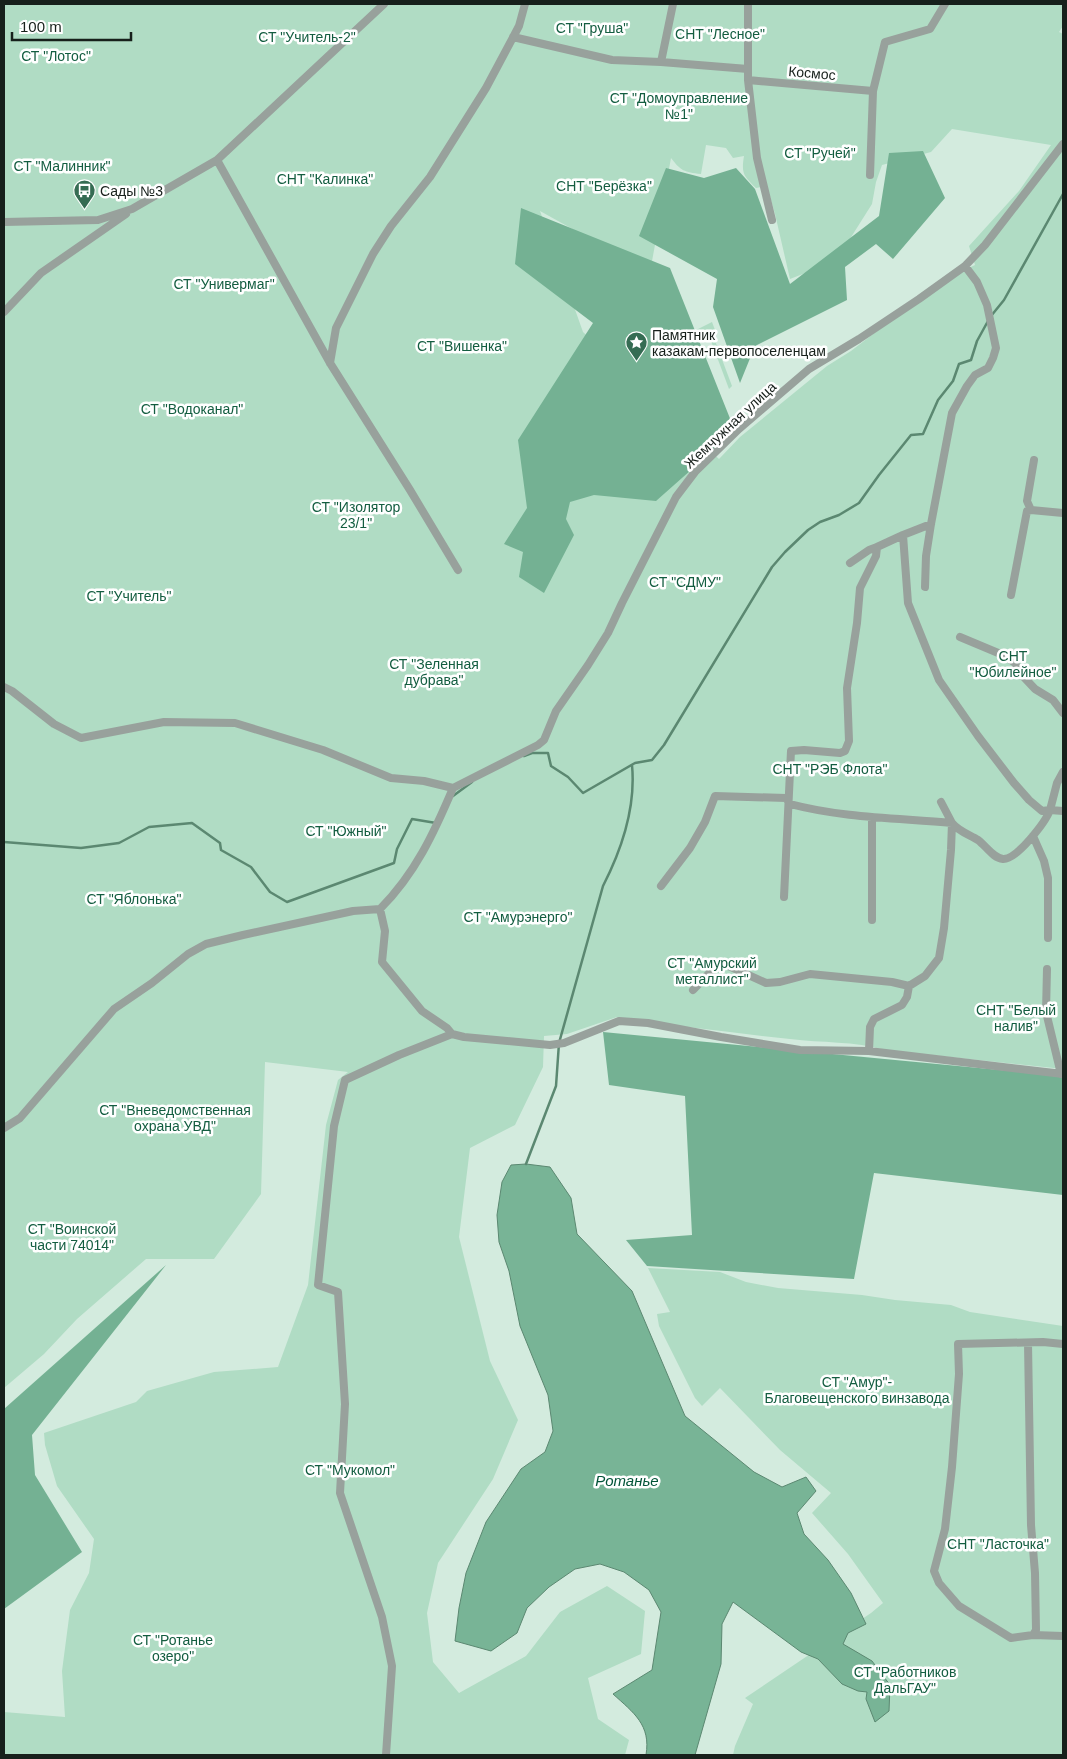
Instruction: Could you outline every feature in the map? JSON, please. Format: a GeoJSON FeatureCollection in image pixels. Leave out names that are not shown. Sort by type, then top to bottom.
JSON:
{"type":"FeatureCollection","features":[{"type":"Feature","properties":{"kind":"street"},"geometry":{"type":"LineString","coordinates":[[4,312],[41,273],[132,209],[217,160],[384,4]]}},
{"type":"Feature","properties":{"kind":"street"},"geometry":{"type":"LineString","coordinates":[[330,363],[336,328],[373,254],[391,226],[430,177],[486,88],[519,26],[525,4]]}},
{"type":"Feature","properties":{"kind":"street"},"geometry":{"type":"LineString","coordinates":[[661,62],[673,4]]}},
{"type":"Feature","properties":{"kind":"street"},"geometry":{"type":"LineString","coordinates":[[748,4],[748,80],[757,158],[772,220]]}},
{"type":"Feature","properties":{"kind":"street"},"geometry":{"type":"LineString","coordinates":[[870,175],[873,91],[885,42],[930,29],[945,4]]}},
{"type":"Feature","properties":{"kind":"street"},"geometry":{"type":"LineString","coordinates":[[513,37],[612,60],[748,69]]}},
{"type":"Feature","properties":{"kind":"street","name":"Космос"},"geometry":{"type":"LineString","coordinates":[[748,80],[873,91]]}},
{"type":"Feature","properties":{"kind":"street","name":"Жемчужная улица"},"geometry":{"type":"LineString","coordinates":[[453,788],[463,781],[538,745],[544,740],[556,711],[608,633],[676,497],[695,472],[740,429],[809,369],[859,339],[965,266],[985,245],[1063,144]]}},
{"type":"Feature","properties":{"kind":"street"},"geometry":{"type":"LineString","coordinates":[[217,160],[330,363],[458,570]]}},
{"type":"Feature","properties":{"kind":"street"},"geometry":{"type":"LineString","coordinates":[[4,222],[98,220],[132,209]]}},
{"type":"Feature","properties":{"kind":"street"},"geometry":{"type":"LineString","coordinates":[[925,587],[926,556],[952,413],[975,374],[988,368],[994,358],[996,348],[988,312],[977,282],[965,266]]}},
{"type":"Feature","properties":{"kind":"street"},"geometry":{"type":"LineString","coordinates":[[1031,510],[1027,501],[1034,460]]}},
{"type":"Feature","properties":{"kind":"street"},"geometry":{"type":"LineString","coordinates":[[1011,595],[1026,511],[1063,513]]}},
{"type":"Feature","properties":{"kind":"street"},"geometry":{"type":"LineString","coordinates":[[850,563],[869,550],[931,524]]}},
{"type":"Feature","properties":{"kind":"street"},"geometry":{"type":"LineString","coordinates":[[903,535],[908,602],[939,680],[978,736],[1029,800],[1042,811],[1063,811]]}},
{"type":"Feature","properties":{"kind":"street"},"geometry":{"type":"LineString","coordinates":[[784,897],[790,804],[791,751],[804,750],[840,753],[845,751],[849,741],[847,688],[857,623],[860,588],[876,556],[877,548]]}},
{"type":"Feature","properties":{"kind":"street"},"geometry":{"type":"LineString","coordinates":[[960,637],[1003,655],[1015,663],[1019,672],[1035,689],[1053,700],[1063,713]]}},
{"type":"Feature","properties":{"kind":"street"},"geometry":{"type":"LineString","coordinates":[[4,687],[12,691],[54,724],[81,738],[164,722],[235,723],[323,750],[391,778],[424,781],[453,788],[419,860],[404,883],[380,909],[353,911],[252,933],[206,944],[188,954],[152,983],[114,1009],[20,1118],[4,1128]]}},
{"type":"Feature","properties":{"kind":"street"},"geometry":{"type":"LineString","coordinates":[[941,802],[956,828],[981,842],[998,858],[1004,860],[1019,851],[1036,829],[1047,819],[1057,783],[1063,772]]}},
{"type":"Feature","properties":{"kind":"street"},"geometry":{"type":"LineString","coordinates":[[661,886],[695,840],[705,822],[715,796],[786,798],[790,804],[819,811],[872,818],[952,823]]}},
{"type":"Feature","properties":{"kind":"street"},"geometry":{"type":"LineString","coordinates":[[872,818],[872,920]]}},
{"type":"Feature","properties":{"kind":"street"},"geometry":{"type":"LineString","coordinates":[[693,990],[720,962],[766,983],[780,982],[810,974],[892,982],[909,986],[925,976],[939,958],[944,928],[952,823]]}},
{"type":"Feature","properties":{"kind":"street"},"geometry":{"type":"LineString","coordinates":[[1032,836],[1044,862],[1048,878],[1048,938]]}},
{"type":"Feature","properties":{"kind":"street"},"geometry":{"type":"LineString","coordinates":[[380,909],[385,931],[382,962],[422,1011],[447,1028],[452,1034]]}},
{"type":"Feature","properties":{"kind":"street"},"geometry":{"type":"LineString","coordinates":[[386,1755],[392,1666],[382,1617],[340,1493],[345,1404],[338,1292],[318,1285],[334,1126],[345,1080],[399,1055],[452,1034],[514,1043],[553,1044],[564,1043],[618,1022],[648,1023],[800,1050],[869,1051],[1062,1074],[1046,1012],[1047,969]]}},
{"type":"Feature","properties":{"kind":"street"},"geometry":{"type":"LineString","coordinates":[[869,1051],[870,1027],[874,1019],[902,1006],[907,997],[909,986]]}},
{"type":"Feature","properties":{"kind":"street"},"geometry":{"type":"LineString","coordinates":[[1063,1344],[1043,1342],[958,1344],[959,1374],[950,1485],[945,1528],[934,1571],[939,1583],[959,1606],[1011,1638],[1033,1635],[1063,1636]]}},
{"type":"Feature","properties":{"kind":"street"},"geometry":{"type":"LineString","coordinates":[[1028,1343],[1031,1525],[1036,1630],[1033,1635]]}},
{"type":"Feature","properties":{"kind":"green space"},"geometry":{"type":"Polygon","coordinates":[[[4,4],[1063,4],[1063,26],[1059,32],[1063,34],[1063,1069],[747,1034],[619,1019],[617,1017],[567,1034],[544,1036],[543,1067],[515,1125],[470,1148],[459,1237],[490,1361],[518,1420],[493,1479],[438,1563],[427,1613],[433,1662],[459,1693],[526,1656],[560,1612],[607,1586],[645,1611],[641,1654],[588,1678],[598,1719],[629,1740],[625,1755],[4,1755],[4,1712],[65,1717],[62,1671],[70,1610],[89,1573],[94,1539],[57,1486],[45,1445],[44,1433],[136,1402],[147,1391],[214,1372],[278,1367],[308,1285],[326,1125],[338,1080],[348,1072],[265,1062],[261,1194],[214,1259],[146,1259],[77,1319],[44,1354],[4,1388],[4,4]],[[952,129],[931,152],[882,165],[876,182],[872,204],[836,261],[790,279],[767,186],[756,188],[744,174],[744,156],[733,158],[726,148],[706,145],[701,174],[683,170],[671,158],[650,272],[540,211],[583,332],[719,459],[740,437],[827,366],[851,351],[890,321],[962,271],[975,265],[969,246],[1019,191],[1051,145],[952,129]]]}},
{"type":"Feature","properties":{"kind":"green space"},"geometry":{"type":"Polygon","coordinates":[[[712,322],[715,330],[714,338],[732,386],[729,389],[711,341],[703,339],[664,372],[662,368],[701,335],[698,329],[712,322]]]}},
{"type":"Feature","properties":{"kind":"green space"},"geometry":{"type":"Polygon","coordinates":[[[648,1268],[720,1272],[746,1282],[778,1288],[951,1305],[970,1312],[1063,1326],[1063,1755],[733,1755],[753,1704],[745,1698],[883,1603],[848,1554],[812,1513],[831,1493],[780,1450],[720,1388],[702,1406],[695,1398],[659,1326],[657,1314],[670,1312],[648,1268]]]}},
{"type":"Feature","properties":{"kind":"shaded area"},"geometry":{"type":"Polygon","coordinates":[[[923,151],[945,198],[893,259],[876,244],[845,267],[847,300],[755,346],[740,383],[713,307],[717,279],[639,236],[666,168],[704,178],[736,168],[755,189],[790,284],[879,216],[889,153],[923,151]]]}},
{"type":"Feature","properties":{"kind":"shaded area"},"geometry":{"type":"Polygon","coordinates":[[[521,208],[670,268],[735,431],[656,501],[594,495],[570,502],[566,519],[574,535],[544,593],[519,577],[523,552],[504,544],[527,508],[518,440],[593,323],[515,264],[521,208]]]}},
{"type":"Feature","properties":{"kind":"shaded area"},"geometry":{"type":"Polygon","coordinates":[[[603,1032],[1063,1076],[1063,1195],[874,1173],[854,1279],[647,1266],[626,1240],[692,1235],[685,1096],[609,1085],[603,1032]]]}},
{"type":"Feature","properties":{"kind":"shaded area"},"geometry":{"type":"Polygon","coordinates":[[[166,1265],[32,1435],[35,1475],[82,1552],[4,1609],[4,1409],[166,1265]]]}},
{"type":"Feature","properties":{"kind":"water","name":"Ротанье"},"geometry":{"type":"Polygon","coordinates":[[[526,1164],[550,1167],[571,1198],[577,1234],[632,1291],[685,1416],[754,1472],[782,1487],[806,1477],[816,1491],[797,1513],[804,1534],[828,1560],[851,1593],[866,1624],[848,1633],[843,1644],[872,1661],[890,1685],[889,1711],[875,1722],[866,1699],[867,1692],[858,1691],[842,1684],[818,1659],[801,1652],[733,1602],[722,1624],[721,1664],[695,1755],[646,1755],[646,1735],[639,1720],[613,1694],[652,1670],[661,1612],[649,1590],[624,1572],[600,1564],[575,1569],[549,1587],[527,1608],[517,1633],[491,1651],[455,1641],[466,1573],[486,1522],[521,1469],[545,1452],[553,1431],[548,1395],[520,1326],[509,1271],[499,1242],[497,1215],[502,1182],[511,1165],[526,1164]]]}},
{"type":"Feature","properties":{"kind":"waterway"},"geometry":{"type":"LineString","coordinates":[[991,316],[1004,300],[1063,194]]}},
{"type":"Feature","properties":{"kind":"waterway"},"geometry":{"type":"LineString","coordinates":[[524,756],[532,753],[548,753],[551,766],[568,777],[583,793],[635,763],[652,760],[664,745],[772,567],[808,530],[859,503],[911,435],[923,434],[938,400],[953,381],[959,364],[971,360],[977,341],[988,321]]}},
{"type":"Feature","properties":{"kind":"waterway"},"geometry":{"type":"LineString","coordinates":[[526,1164],[556,1086],[559,1043],[603,886],[622,843],[630,812],[633,781],[632,765]]}},
{"type":"Feature","properties":{"kind":"waterway"},"geometry":{"type":"LineString","coordinates":[[453,796],[472,782]]}},
{"type":"Feature","properties":{"kind":"waterway"},"geometry":{"type":"LineString","coordinates":[[4,842],[81,848],[119,843],[149,827],[192,823],[220,843],[221,850],[251,867],[270,892],[287,902],[394,863],[397,849],[412,819],[436,823]]}},
{"type":"Feature","properties":{"kind":"place","name":"Сады №3"},"geometry":{"type":"Point","coordinates":[84,210]}},
{"type":"Feature","properties":{"kind":"place","name":"Памятник казакам-первопоселенцам"},"geometry":{"type":"Point","coordinates":[636,362]}},
{"type":"Feature","properties":{"kind":"park label","name":"СТ \"Груша\""},"geometry":{"type":"Point","coordinates":[592,28]}},
{"type":"Feature","properties":{"kind":"park label","name":"СНТ \"Лесное\""},"geometry":{"type":"Point","coordinates":[720,34]}},
{"type":"Feature","properties":{"kind":"park label","name":"СТ \"Учитель-2\""},"geometry":{"type":"Point","coordinates":[307,37]}},
{"type":"Feature","properties":{"kind":"park label","name":"СТ \"Лотос\""},"geometry":{"type":"Point","coordinates":[56,56]}},
{"type":"Feature","properties":{"kind":"park label","name":"СТ \"Домоуправление №1\""},"geometry":{"type":"Point","coordinates":[679,106]}},
{"type":"Feature","properties":{"kind":"park label","name":"СТ \"Ручей\""},"geometry":{"type":"Point","coordinates":[820,153]}},
{"type":"Feature","properties":{"kind":"park label","name":"СТ \"Малинник\""},"geometry":{"type":"Point","coordinates":[62,166]}},
{"type":"Feature","properties":{"kind":"park label","name":"СНТ \"Калинка\""},"geometry":{"type":"Point","coordinates":[325,179]}},
{"type":"Feature","properties":{"kind":"park label","name":"СНТ \"Берёзка\""},"geometry":{"type":"Point","coordinates":[604,186]}},
{"type":"Feature","properties":{"kind":"park label","name":"СТ \"Универмаг\""},"geometry":{"type":"Point","coordinates":[224,284]}},
{"type":"Feature","properties":{"kind":"park label","name":"СТ \"Вишенка\""},"geometry":{"type":"Point","coordinates":[462,346]}},
{"type":"Feature","properties":{"kind":"park label","name":"СТ \"Водоканал\""},"geometry":{"type":"Point","coordinates":[192,409]}},
{"type":"Feature","properties":{"kind":"park label","name":"СТ \"Изолятор 23/1\""},"geometry":{"type":"Point","coordinates":[356,516]}},
{"type":"Feature","properties":{"kind":"park label","name":"СТ \"СДМУ\""},"geometry":{"type":"Point","coordinates":[685,582]}},
{"type":"Feature","properties":{"kind":"park label","name":"СТ \"Учитель\""},"geometry":{"type":"Point","coordinates":[129,596]}},
{"type":"Feature","properties":{"kind":"park label","name":"СНТ \"Юбилейное\""},"geometry":{"type":"Point","coordinates":[1013,664]}},
{"type":"Feature","properties":{"kind":"park label","name":"СТ \"Зеленная дубрава\""},"geometry":{"type":"Point","coordinates":[434,672]}},
{"type":"Feature","properties":{"kind":"park label","name":"СНТ \"РЭБ Флота\""},"geometry":{"type":"Point","coordinates":[830,769]}},
{"type":"Feature","properties":{"kind":"park label","name":"СТ \"Южный\""},"geometry":{"type":"Point","coordinates":[346,831]}},
{"type":"Feature","properties":{"kind":"park label","name":"СТ \"Яблонька\""},"geometry":{"type":"Point","coordinates":[134,899]}},
{"type":"Feature","properties":{"kind":"park label","name":"СТ \"Амурэнерго\""},"geometry":{"type":"Point","coordinates":[518,917]}},
{"type":"Feature","properties":{"kind":"park label","name":"СТ \"Амурский металлист\""},"geometry":{"type":"Point","coordinates":[712,972]}},
{"type":"Feature","properties":{"kind":"park label","name":"СНТ \"Белый налив\""},"geometry":{"type":"Point","coordinates":[1016,1018]}},
{"type":"Feature","properties":{"kind":"park label","name":"СТ \"Вневедомственная охрана УВД\""},"geometry":{"type":"Point","coordinates":[175,1118]}},
{"type":"Feature","properties":{"kind":"park label","name":"СТ \"Воинской части 74014\""},"geometry":{"type":"Point","coordinates":[72,1238]}},
{"type":"Feature","properties":{"kind":"park label","name":"СТ \"Амур\"- Благовещенского винзавода"},"geometry":{"type":"Point","coordinates":[857,1390]}},
{"type":"Feature","properties":{"kind":"park label","name":"СТ \"Мукомол\""},"geometry":{"type":"Point","coordinates":[350,1470]}},
{"type":"Feature","properties":{"kind":"park label","name":"СНТ \"Ласточка\""},"geometry":{"type":"Point","coordinates":[998,1544]}},
{"type":"Feature","properties":{"kind":"park label","name":"СТ \"Ротанье озеро\""},"geometry":{"type":"Point","coordinates":[173,1648]}},
{"type":"Feature","properties":{"kind":"park label","name":"СТ \"Работников ДальГАУ\""},"geometry":{"type":"Point","coordinates":[905,1680]}}]}
